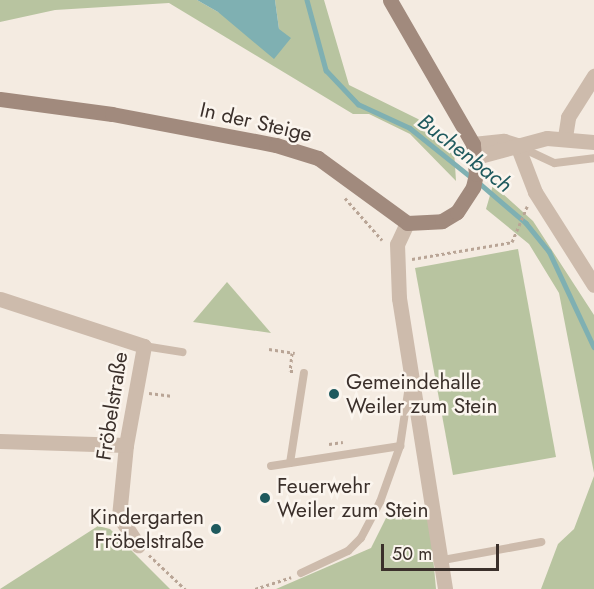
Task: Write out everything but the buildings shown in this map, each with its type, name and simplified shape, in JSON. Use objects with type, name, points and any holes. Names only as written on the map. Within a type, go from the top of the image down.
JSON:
[{"type":"main road","points":[[390,0],[475,153],[473,187],[462,206],[442,221],[407,223]]},
{"type":"main road","name":"In der Steige","points":[[0,99],[112,114],[276,145],[318,158],[407,223]]},
{"type":"street","points":[[565,137],[568,117],[594,76]]},
{"type":"street","points":[[475,153],[505,151],[517,145],[565,137],[594,142]]},
{"type":"street","points":[[517,145],[535,192],[594,285]]},
{"type":"street","points":[[407,223],[398,244],[398,287],[445,589]]},
{"type":"street","name":"Fröbelstraße","points":[[0,299],[144,346],[126,445],[119,516],[138,545]]},
{"type":"street","points":[[0,441],[126,445]]},
{"type":"lane","points":[[517,145],[555,163],[594,158]]},
{"type":"lane","points":[[144,346],[183,352]]},
{"type":"lane","points":[[290,463],[304,373]]},
{"type":"lane","points":[[301,573],[348,550],[361,538],[380,502],[400,446],[411,381]]},
{"type":"lane","points":[[271,466],[400,446]]},
{"type":"lane","points":[[442,560],[541,542]]},
{"type":"path","points":[[342,196],[367,219],[384,245]]},
{"type":"path","points":[[407,264],[411,260],[512,242],[529,202]]},
{"type":"path","points":[[269,349],[295,353]]},
{"type":"path","points":[[136,390],[173,396]]},
{"type":"path","points":[[138,545],[185,589]]},
{"type":"path","points":[[255,589],[301,573]]},
{"type":"green space","points":[[0,0],[197,0],[218,12],[279,29],[275,0],[324,0],[349,85],[418,119],[454,150],[456,181],[410,134],[369,114],[353,114],[169,3],[55,10],[0,22]]},
{"type":"green space","points":[[493,185],[533,221],[594,315],[594,473],[559,293],[529,244],[486,209]]},
{"type":"green space","points":[[518,249],[556,457],[453,475],[415,268]]},
{"type":"green space","points":[[227,282],[271,333],[193,322]]},
{"type":"green space","points":[[594,476],[594,589],[541,589],[558,544],[574,529]]},
{"type":"green space","points":[[388,514],[429,514],[436,589],[276,589],[371,548]]},
{"type":"green space","points":[[98,526],[110,529],[170,589],[0,589]]},
{"type":"water","points":[[197,0],[275,0],[279,29],[291,38],[274,59],[218,12]]},
{"type":"waterway","name":"Buchenbach","points":[[307,0],[326,70],[358,104],[410,128],[471,177]]},
{"type":"waterway","name":"Buchenbach","points":[[478,182],[526,223],[549,251],[594,347]]},
{"type":"place","name":"Gemeindehalle Weiler zum Stein","points":[[334,394]]},
{"type":"place","name":"Feuerwehr Weiler zum Stein","points":[[265,498]]},
{"type":"place","name":"Kindergarten Fröbelstraße","points":[[216,529]]}]
